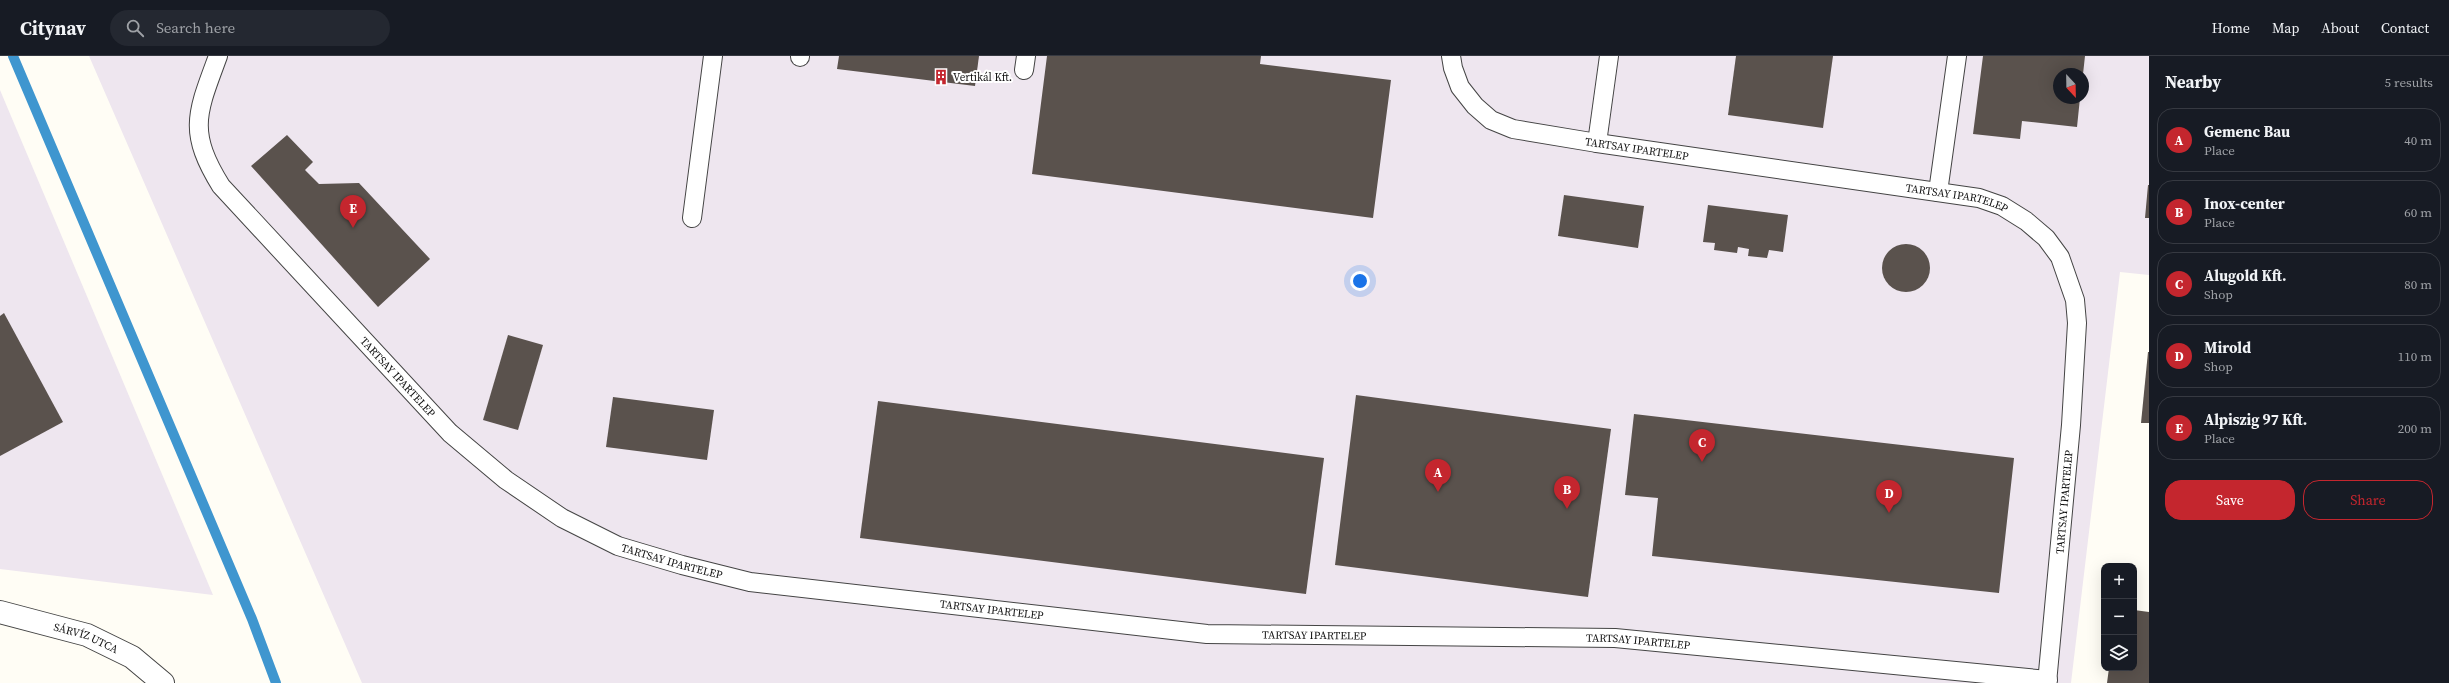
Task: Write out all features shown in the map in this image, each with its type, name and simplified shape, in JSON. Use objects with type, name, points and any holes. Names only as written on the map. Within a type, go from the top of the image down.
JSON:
[{"type":"street","name":"SÁRVÍZ UTCA","points":[[0,612],[87,635],[132,657],[163,683]]},
{"type":"lane","name":"TARTSAY IPARTELEP","points":[[218,56],[203,96],[198,136],[202,151],[221,186],[450,433],[506,480],[562,518],[618,546],[682,565],[750,582],[1206,634],[1615,638],[2048,681],[2071,425],[2077,323],[2075,300],[2060,257],[2046,238],[2026,221],[2002,206],[1979,198],[1597,143],[1513,129],[1491,120],[1475,106],[1460,87],[1453,68],[1451,56]]},
{"type":"lane","points":[[692,218],[713,56]]},
{"type":"lane","points":[[1597,143],[1609,56]]},
{"type":"lane","points":[[1938,192],[1957,56]]},
{"type":"shaded area","points":[[89,56],[2149,56],[2149,275],[2120,272],[2071,683],[362,683]]},
{"type":"shaded area","points":[[0,90],[213,595],[0,569]]},
{"type":"building","name":"Vertikál Kft.","points":[[839,56],[979,56],[975,86],[837,69]]},
{"type":"building","points":[[1047,56],[1261,56],[1260,64],[1391,80],[1373,218],[1032,174]]},
{"type":"building","points":[[1736,56],[1833,56],[1823,128],[1728,115]]},
{"type":"building","points":[[1983,56],[2085,56],[2084,68],[2053,68],[2053,104],[2079,104],[2077,127],[2022,121],[2020,139],[1973,134]]},
{"type":"building","points":[[287,135],[313,162],[305,170],[319,184],[359,183],[430,259],[378,307],[251,166]]},
{"type":"building","points":[[2148,185],[2149,218],[2145,218]]},
{"type":"building","points":[[1564,195],[1644,206],[1638,248],[1558,236]]},
{"type":"building","points":[[1708,205],[1788,215],[1783,252],[1769,250],[1767,258],[1748,256],[1749,249],[1738,247],[1737,253],[1714,250],[1715,243],[1703,242]]},
{"type":"building","points":[[1906,244],[1915,246],[1923,251],[1928,259],[1930,268],[1928,277],[1923,285],[1915,290],[1906,292],[1897,290],[1889,285],[1884,277],[1882,268],[1884,259],[1889,251],[1897,246]]},
{"type":"building","points":[[4,313],[63,422],[0,456],[0,316]]},
{"type":"building","points":[[508,335],[543,345],[518,430],[483,420]]},
{"type":"building","points":[[2148,352],[2149,423],[2141,423]]},
{"type":"building","points":[[1356,395],[1611,429],[1588,597],[1335,565]]},
{"type":"building","points":[[613,397],[714,410],[707,460],[606,447]]},
{"type":"building","points":[[878,401],[1324,458],[1306,594],[860,538]]},
{"type":"building","points":[[1634,414],[2014,458],[1999,593],[1652,556],[1658,498],[1625,495]]},
{"type":"building","points":[[2137,610],[2149,612],[2149,683],[2107,683],[2109,671],[2137,671]]},
{"type":"waterway","points":[[13,56],[252,619],[276,683]]},
{"type":"place","name":"Vertikál Kft.","points":[[941,77]]},
{"type":"place","name":"Alpiszig 97 Kft.","points":[[353,228]]},
{"type":"place","name":"Alugold Kft.","points":[[1702,462]]},
{"type":"place","name":"Gemenc Bau","points":[[1438,492]]},
{"type":"place","name":"Inox-center","points":[[1567,509]]},
{"type":"place","name":"Mirold","points":[[1889,513]]}]
